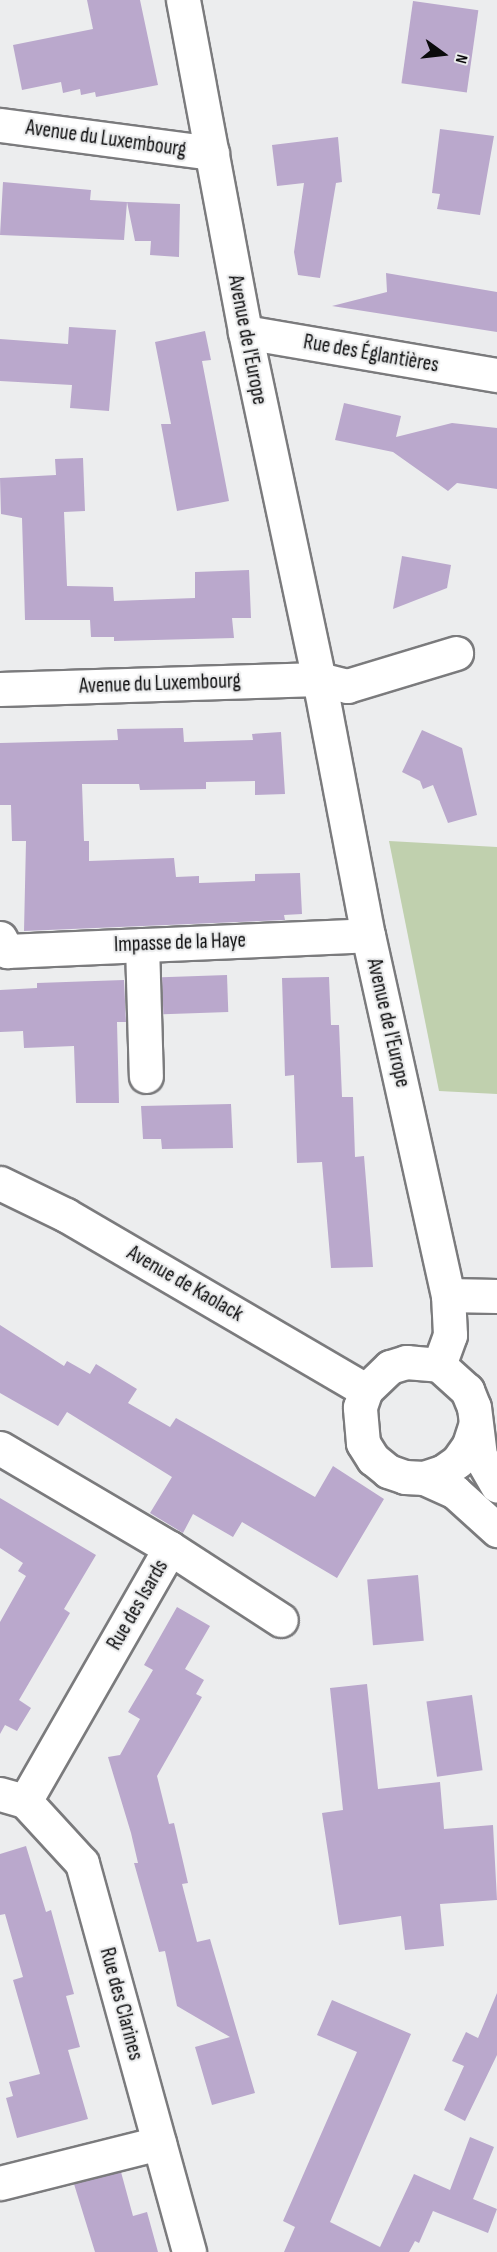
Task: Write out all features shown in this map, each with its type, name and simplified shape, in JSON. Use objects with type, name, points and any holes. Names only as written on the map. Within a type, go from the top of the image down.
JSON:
[{"type":"street","name":"Avenue de l'Europe","points":[[183,0],[245,332],[319,680],[368,935],[448,1295],[450,1335],[439,1365]]},
{"type":"street","name":"Avenue du Luxembourg","points":[[0,125],[212,153]]},
{"type":"street","name":"Rue des Églantières","points":[[245,332],[497,375]]},
{"type":"street","points":[[319,680],[346,686],[456,653]]},
{"type":"street","name":"Avenue du Luxembourg","points":[[0,689],[319,680]]},
{"type":"street","name":"Impasse de la Haye","points":[[0,938],[7,951],[368,935]]},
{"type":"street","points":[[142,945],[146,1076]]},
{"type":"street","name":"Avenue de Kaolack","points":[[0,1183],[66,1215],[366,1390]]},
{"type":"street","points":[[448,1295],[497,1296]]},
{"type":"street","points":[[497,1485],[480,1456],[474,1407],[467,1390],[455,1375],[439,1365],[406,1362],[390,1367],[366,1390],[359,1426],[373,1459],[388,1471],[424,1478],[455,1492],[497,1530]]},
{"type":"street","points":[[424,1478],[442,1472],[458,1461],[469,1445],[475,1426]]},
{"type":"street","name":"Rue des Isards","points":[[0,1448],[170,1548],[13,1798]]},
{"type":"street","points":[[170,1548],[281,1620]]},
{"type":"street","name":"Rue des Clarines","points":[[13,1798],[82,1863],[189,2252]]},
{"type":"street","points":[[0,2183],[159,2143]]},
{"type":"green space","points":[[389,841],[497,847],[497,1094],[439,1091]]},
{"type":"building","points":[[87,0],[140,0],[158,85],[96,97],[95,92],[81,95],[80,89],[63,93],[61,82],[22,90],[13,45],[93,29]]},
{"type":"building","points":[[413,1],[478,10],[467,92],[401,83]]},
{"type":"building","points":[[440,129],[494,136],[480,215],[437,209],[440,194],[432,193]]},
{"type":"building","points":[[338,137],[342,182],[336,183],[320,278],[298,275],[294,252],[304,183],[277,186],[272,145]]},
{"type":"building","points":[[3,182],[91,190],[90,200],[127,202],[124,240],[0,235]]},
{"type":"building","points":[[127,202],[180,204],[179,257],[150,255],[151,241],[135,241]]},
{"type":"building","points":[[386,273],[497,292],[497,332],[332,306],[387,292]]},
{"type":"building","points":[[69,327],[116,330],[109,411],[70,408],[72,385],[0,381],[0,339],[68,344]]},
{"type":"building","points":[[205,331],[211,360],[202,361],[229,501],[177,511],[161,424],[171,424],[155,342]]},
{"type":"building","points":[[344,403],[401,416],[396,437],[452,423],[497,428],[497,489],[457,483],[448,491],[393,452],[335,440]]},
{"type":"building","points":[[83,458],[85,511],[64,512],[67,586],[113,587],[114,601],[195,598],[195,572],[249,570],[251,618],[232,618],[234,638],[114,641],[114,637],[91,637],[90,620],[25,620],[22,518],[1,514],[0,478],[56,475],[55,459]]},
{"type":"building","points":[[402,556],[451,565],[447,588],[393,609]]},
{"type":"building","points":[[183,728],[184,742],[253,740],[252,734],[281,732],[285,794],[255,795],[255,781],[206,782],[206,789],[140,790],[139,784],[82,784],[84,841],[89,841],[89,861],[174,858],[176,877],[199,876],[199,883],[255,881],[255,874],[300,873],[302,914],[284,915],[285,920],[24,931],[26,841],[12,841],[11,805],[0,805],[0,743],[118,740],[117,729]]},
{"type":"building","points":[[422,730],[462,748],[477,815],[448,823],[433,785],[423,789],[420,781],[402,772]]},
{"type":"building","points":[[227,975],[228,1012],[163,1014],[162,977]]},
{"type":"building","points":[[329,977],[331,1025],[339,1025],[342,1097],[353,1097],[355,1157],[364,1156],[373,1267],[331,1268],[322,1162],[297,1163],[294,1075],[285,1076],[282,978]]},
{"type":"building","points":[[124,980],[126,1022],[117,1022],[119,1103],[76,1103],[74,1046],[24,1048],[23,1031],[0,1032],[0,990],[37,988],[37,983]]},
{"type":"building","points":[[231,1104],[233,1148],[162,1149],[161,1139],[143,1139],[141,1106]]},
{"type":"building","points":[[0,1325],[64,1366],[67,1361],[90,1374],[96,1364],[137,1389],[128,1403],[170,1427],[176,1418],[315,1497],[333,1466],[384,1499],[337,1578],[242,1522],[233,1537],[193,1514],[183,1533],[150,1513],[172,1477],[67,1412],[58,1426],[0,1393]]},
{"type":"building","points":[[0,1498],[96,1555],[64,1609],[70,1613],[19,1700],[31,1708],[17,1731],[5,1725],[0,1734],[0,1622],[26,1576],[18,1571],[23,1563],[0,1548]]},
{"type":"building","points":[[418,1575],[424,1641],[373,1645],[367,1579]]},
{"type":"building","points":[[177,1607],[210,1626],[185,1669],[204,1680],[196,1694],[202,1697],[157,1776],[169,1824],[174,1823],[188,1883],[182,1884],[197,1942],[210,1939],[255,2093],[212,2105],[195,2047],[230,2037],[177,2006],[165,1951],[159,1952],[134,1863],[138,1863],[131,1833],[108,1757],[120,1755],[140,1719],[128,1712],[153,1670],[144,1665]]},
{"type":"building","points":[[367,1684],[378,1789],[440,1782],[444,1829],[493,1825],[497,1900],[440,1904],[444,1946],[405,1950],[401,1916],[339,1925],[322,1813],[343,1810],[330,1688]]},
{"type":"building","points":[[472,1695],[483,1770],[437,1777],[426,1701]]},
{"type":"building","points":[[26,1846],[46,1912],[51,1910],[74,1994],[66,1996],[80,2047],[68,2050],[88,2119],[17,2138],[6,2098],[13,2096],[9,2082],[40,2074],[13,1980],[23,1977],[5,1914],[0,1915],[0,1854]]},
{"type":"building","points":[[497,1993],[497,2055],[465,2121],[444,2110],[464,2066],[452,2061],[466,2032],[478,2038]]},
{"type":"building","points":[[332,2000],[411,2034],[330,2222],[380,2247],[414,2174],[450,2190],[470,2137],[494,2147],[473,2199],[497,2209],[488,2233],[433,2211],[419,2243],[415,2241],[409,2252],[284,2252],[295,2227],[283,2221],[357,2052],[317,2035]]},
{"type":"building","points":[[121,2172],[133,2216],[147,2212],[158,2252],[95,2252],[74,2184]]}]
